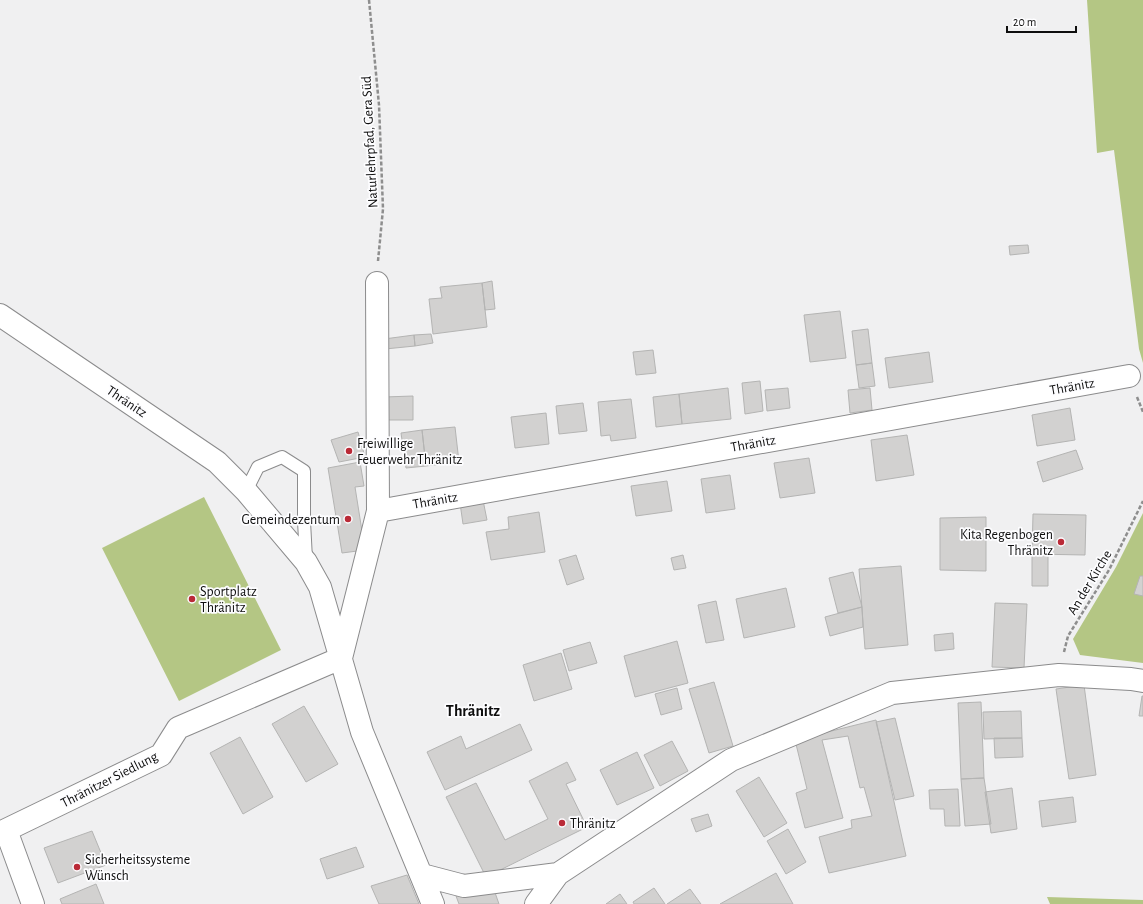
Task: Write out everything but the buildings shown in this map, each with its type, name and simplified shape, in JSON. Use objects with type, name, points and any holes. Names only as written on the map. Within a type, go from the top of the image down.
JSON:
[{"type":"street","name":"Thränitz","points":[[341,658],[378,510],[376,283]]},
{"type":"street","name":"Thränitz","points":[[0,315],[217,462],[246,491],[306,562],[320,587],[362,732],[433,904]]},
{"type":"street","name":"Thränitz","points":[[378,510],[1129,376]]},
{"type":"street","name":"Thränitzer Siedlung","points":[[33,904],[6,830],[161,755],[178,728],[341,658]]},
{"type":"street","points":[[536,904],[558,874],[731,760],[892,693],[1059,675],[1143,681]]},
{"type":"street","points":[[422,875],[464,886],[558,874]]},
{"type":"lane","points":[[246,491],[258,467],[282,457],[304,472],[306,562]]},
{"type":"path","name":"Naturlehrpfad, Gera Süd","points":[[369,0],[379,105],[382,202],[376,283]]},
{"type":"path","name":"An der Kirche","points":[[1059,675],[1068,636],[1109,570],[1143,501]]},
{"type":"green space","points":[[1087,0],[1143,0],[1143,363],[1139,349],[1114,150],[1097,153]]},
{"type":"green space","name":"Sportplatz Thränitz","points":[[204,497],[281,650],[179,701],[102,548]]},
{"type":"green space","points":[[1143,513],[1143,663],[1080,655],[1073,639],[1116,567]]},
{"type":"green space","points":[[1047,897],[1143,900],[1143,904],[1050,904]]},
{"type":"place","name":"Freiwillige Feuerwehr Thränitz","points":[[349,451]]},
{"type":"place","name":"Gemeindezentum","points":[[348,519]]},
{"type":"place","name":"Kita Regenbogen Thränitz","points":[[1061,542]]},
{"type":"place","name":"Sportplatz Thränitz","points":[[192,599]]},
{"type":"place","name":"Thränitz","points":[[562,823]]},
{"type":"place","name":"Sicherheitssysteme Wünsch","points":[[77,867]]},
{"type":"district","name":"Thränitz","points":[[473,710]]}]
